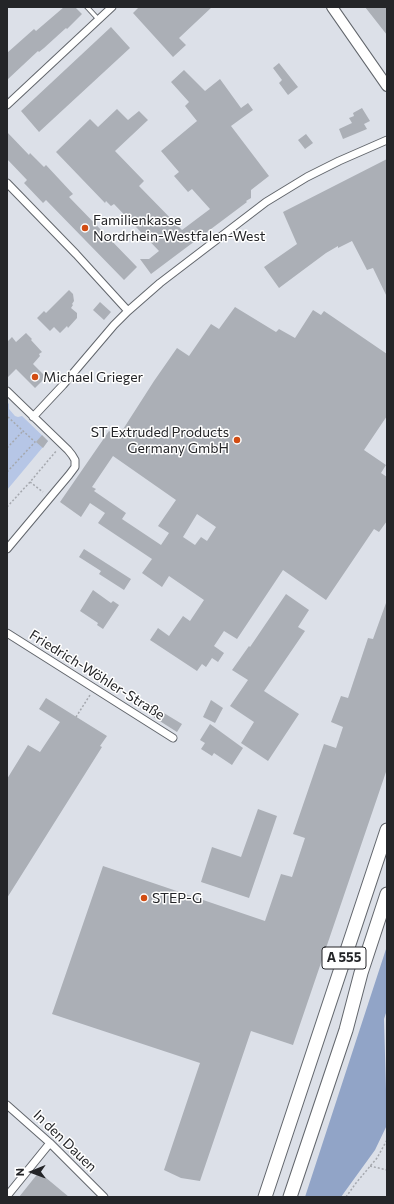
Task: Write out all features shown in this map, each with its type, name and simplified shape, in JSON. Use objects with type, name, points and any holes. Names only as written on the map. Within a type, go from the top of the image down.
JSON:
[{"type":"highway","name":"A 555","points":[[264,1197],[387,830]]},
{"type":"highway","name":"A 555","points":[[290,1197],[346,1030],[361,973],[387,894]]},
{"type":"highway","points":[[346,1030],[358,1011],[387,922]]},
{"type":"street","points":[[7,105],[112,7]]},
{"type":"street","points":[[332,7],[387,86]]},
{"type":"street","points":[[33,417],[62,386],[114,325],[160,283],[266,202],[313,174],[387,140]]},
{"type":"street","points":[[7,183],[76,254],[128,311]]},
{"type":"street","points":[[7,391],[72,455],[75,460],[75,467],[7,549]]},
{"type":"street","name":"Friedrich-Wöhler-Straße","points":[[7,633],[173,738]]},
{"type":"street","name":"In den Dauen","points":[[7,1105],[50,1143],[104,1197]]},
{"type":"street","points":[[7,1196],[50,1143]]},
{"type":"lane","points":[[87,7],[99,20]]},
{"type":"path","points":[[7,472],[35,442],[8,417]]},
{"type":"path","points":[[7,448],[23,431]]},
{"type":"path","points":[[7,507],[61,444]]},
{"type":"path","points":[[30,482],[41,492],[51,496]]},
{"type":"path","points":[[76,717],[94,688]]},
{"type":"path","points":[[346,1197],[386,1146],[387,1140]]},
{"type":"path","points":[[370,1166],[387,1170]]},
{"type":"shaded area","points":[[7,402],[9,404],[9,409],[15,416],[22,416],[48,441],[7,490]]},
{"type":"shaded area","points":[[387,946],[387,1010],[384,1019],[387,1125],[375,1150],[341,1197],[305,1197]]},
{"type":"building","points":[[64,7],[75,7],[82,14],[67,29],[66,28],[39,52],[38,51],[7,80],[7,53],[34,29],[36,31]]},
{"type":"building","points":[[139,7],[212,7],[179,38],[186,45],[173,57],[133,13]]},
{"type":"building","points":[[365,7],[387,7],[387,35]]},
{"type":"building","points":[[111,27],[130,48],[39,132],[21,111]]},
{"type":"building","points":[[279,63],[298,87],[288,95],[279,83],[282,80],[273,68]]},
{"type":"building","points":[[184,70],[205,91],[220,79],[241,108],[248,103],[253,110],[231,126],[269,176],[251,190],[251,198],[246,201],[247,202],[151,274],[140,259],[149,259],[159,251],[114,204],[111,206],[106,201],[105,203],[56,152],[90,119],[98,127],[117,109],[128,120],[139,111],[148,120],[115,151],[144,181],[139,186],[182,230],[210,209],[192,189],[188,192],[174,176],[179,172],[161,151],[197,121],[185,106],[189,102],[171,82]]},
{"type":"building","points":[[362,108],[370,121],[364,124],[367,129],[343,139],[339,129],[352,123],[349,118],[354,116],[353,113]]},
{"type":"building","points":[[7,132],[29,155],[30,153],[44,167],[46,165],[73,194],[69,197],[137,267],[124,280],[46,200],[43,203],[24,183],[27,180],[7,159]]},
{"type":"building","points":[[306,134],[313,143],[305,149],[298,140]]},
{"type":"building","points":[[387,159],[387,297],[373,268],[367,270],[352,241],[338,248],[338,246],[326,253],[279,288],[264,267],[297,244],[283,212]]},
{"type":"building","points":[[69,290],[73,294],[74,301],[71,308],[77,313],[77,318],[68,328],[67,326],[60,333],[54,327],[50,331],[37,318],[44,311],[46,313]]},
{"type":"building","points":[[100,302],[111,312],[104,320],[93,310]]},
{"type":"building","name":"ST Extruded Products Germany GmbH","points":[[235,307],[276,332],[279,329],[295,338],[313,310],[321,315],[324,311],[387,354],[387,416],[364,450],[386,465],[381,473],[387,477],[387,521],[379,532],[374,529],[326,600],[283,570],[237,639],[224,631],[214,646],[224,653],[218,662],[212,658],[206,667],[202,664],[197,671],[150,640],[158,628],[169,636],[183,616],[190,621],[204,600],[169,576],[162,587],[142,573],[152,559],[98,523],[105,513],[90,503],[81,517],[60,502],[109,431],[112,433],[114,430],[120,434],[177,348],[189,356],[211,324],[219,329]],"holes":[[[113,456],[176,500],[158,526],[169,533],[161,545],[122,519],[126,513],[94,491],[96,489],[92,487]],[[197,514],[216,527],[207,541],[201,537],[195,545],[183,537]]]},
{"type":"building","points":[[26,333],[42,352],[33,364],[46,377],[35,388],[16,369],[7,378],[7,342],[12,337],[16,342]]},
{"type":"building","points":[[42,435],[48,441],[43,448],[36,442]]},
{"type":"building","points":[[84,549],[131,579],[124,590],[99,574],[101,571],[79,557]]},
{"type":"building","points":[[93,590],[111,603],[113,601],[119,605],[103,629],[97,625],[98,623],[80,611]]},
{"type":"building","points":[[286,594],[309,610],[298,627],[305,631],[264,691],[299,714],[268,761],[241,743],[254,722],[230,706],[248,680],[232,670],[249,646],[250,647]]},
{"type":"building","name":"STEP-G","points":[[386,603],[387,769],[293,1045],[251,1031],[200,1181],[181,1178],[164,1170],[200,1063],[52,1014],[103,866],[265,921],[281,874],[292,877],[305,838],[293,834],[324,744],[336,748],[343,727],[331,722],[341,696],[348,698],[368,638],[373,639]]},
{"type":"building","points":[[46,698],[107,736],[100,746],[102,747],[7,898],[7,779],[28,745],[40,752],[60,722],[39,709]]},
{"type":"building","points":[[211,700],[223,708],[215,723],[203,717]]},
{"type":"building","points":[[149,704],[182,724],[177,732],[144,711]]},
{"type":"building","points":[[210,724],[243,748],[232,765],[214,753],[212,756],[201,749],[205,743],[200,740]]},
{"type":"building","points":[[258,809],[277,816],[249,898],[201,882],[212,847],[241,857]]},
{"type":"building","points":[[39,1172],[69,1197],[19,1197]]},
{"type":"place","name":"Familienkasse Nordrhein-Westfalen-West","points":[[85,228]]},
{"type":"place","name":"Michael Grieger","points":[[35,377]]},
{"type":"place","name":"ST Extruded Products Germany GmbH","points":[[237,440]]},
{"type":"place","name":"STEP-G","points":[[144,898]]}]
